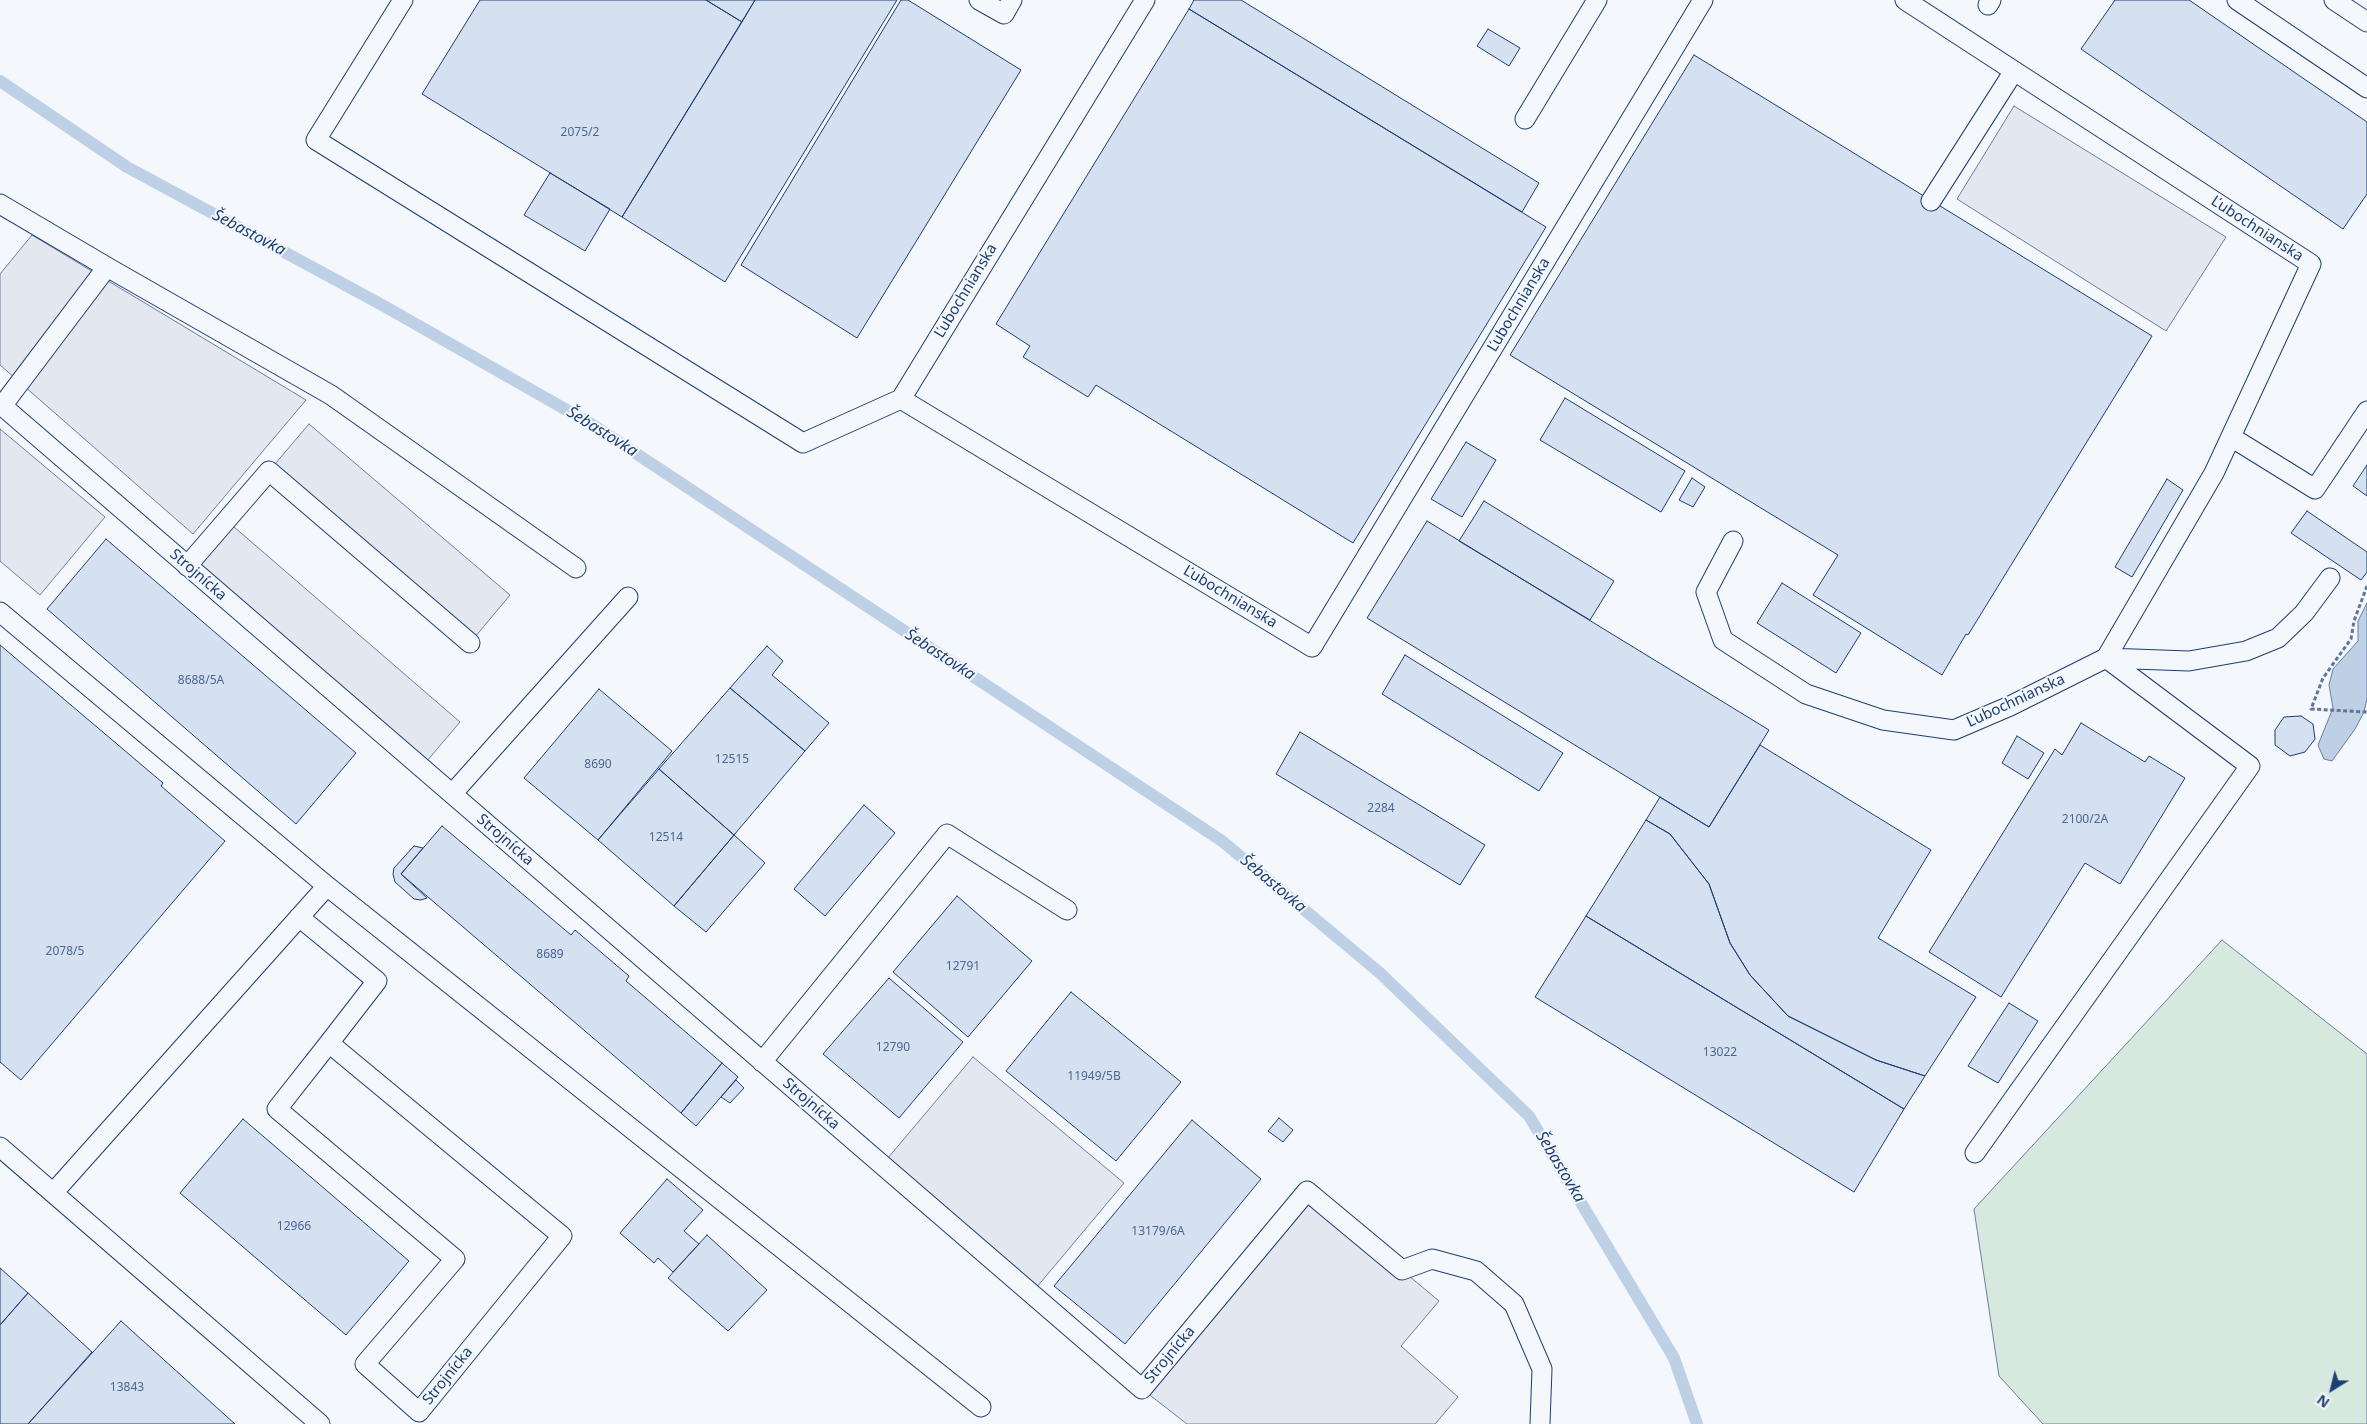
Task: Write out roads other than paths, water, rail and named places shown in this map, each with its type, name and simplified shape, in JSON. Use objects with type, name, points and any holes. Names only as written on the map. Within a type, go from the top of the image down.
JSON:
[{"type":"lane","points":[[403,0],[316,140],[803,444],[901,399]]},
{"type":"lane","points":[[980,0],[1004,14],[1012,0]]},
{"type":"lane","name":"Ľubochnianska","points":[[1144,0],[901,399],[1312,647],[1703,0]]},
{"type":"lane","points":[[1525,120],[1597,0]]},
{"type":"lane","name":"Ľubochnianska","points":[[1733,541],[1706,592],[1723,640],[1806,694],[1883,720],[1954,730],[2010,706],[2106,658],[2214,473],[2311,264],[1905,0]]},
{"type":"lane","points":[[2237,0],[2367,88]]},
{"type":"lane","points":[[2334,0],[2367,22]]},
{"type":"lane","points":[[1931,201],[2014,71]]},
{"type":"lane","points":[[0,204],[331,395],[576,568]]},
{"type":"lane","points":[[1,405],[107,267]]},
{"type":"lane","name":"Strojnícka","points":[[1,405],[1142,1389],[1307,1190],[1402,1270],[1432,1258],[1476,1271],[1514,1304],[1542,1370],[1540,1424]]},
{"type":"lane","points":[[2231,437],[2315,489],[2367,411]]},
{"type":"lane","points":[[187,566],[269,471],[470,643]]},
{"type":"lane","points":[[2106,658],[2189,661],[2246,651],[2278,638],[2304,613],[2330,578]]},
{"type":"lane","points":[[452,794],[628,596]]},
{"type":"lane","points":[[0,612],[326,886],[981,1407]]},
{"type":"lane","points":[[1975,1153],[2250,766],[2106,658]]},
{"type":"lane","points":[[762,1062],[947,834],[1067,910]]},
{"type":"lane","points":[[53,1193],[326,886]]},
{"type":"lane","name":"Strojnícka","points":[[305,910],[377,982],[277,1109],[455,1259],[365,1364],[419,1412],[562,1236],[329,1043]]},
{"type":"lane","points":[[0,1147],[320,1424]]},
{"type":"water","points":[[2367,603],[2367,699],[2364,712],[2355,729],[2332,761],[2324,759],[2318,745],[2333,708],[2329,685],[2333,669],[2358,641],[2358,621]]},
{"type":"waterway","name":"Šebastovka","points":[[0,81],[127,167],[384,306],[593,425],[1222,841],[1380,973],[1529,1116],[1674,1358],[1697,1424]]}]
